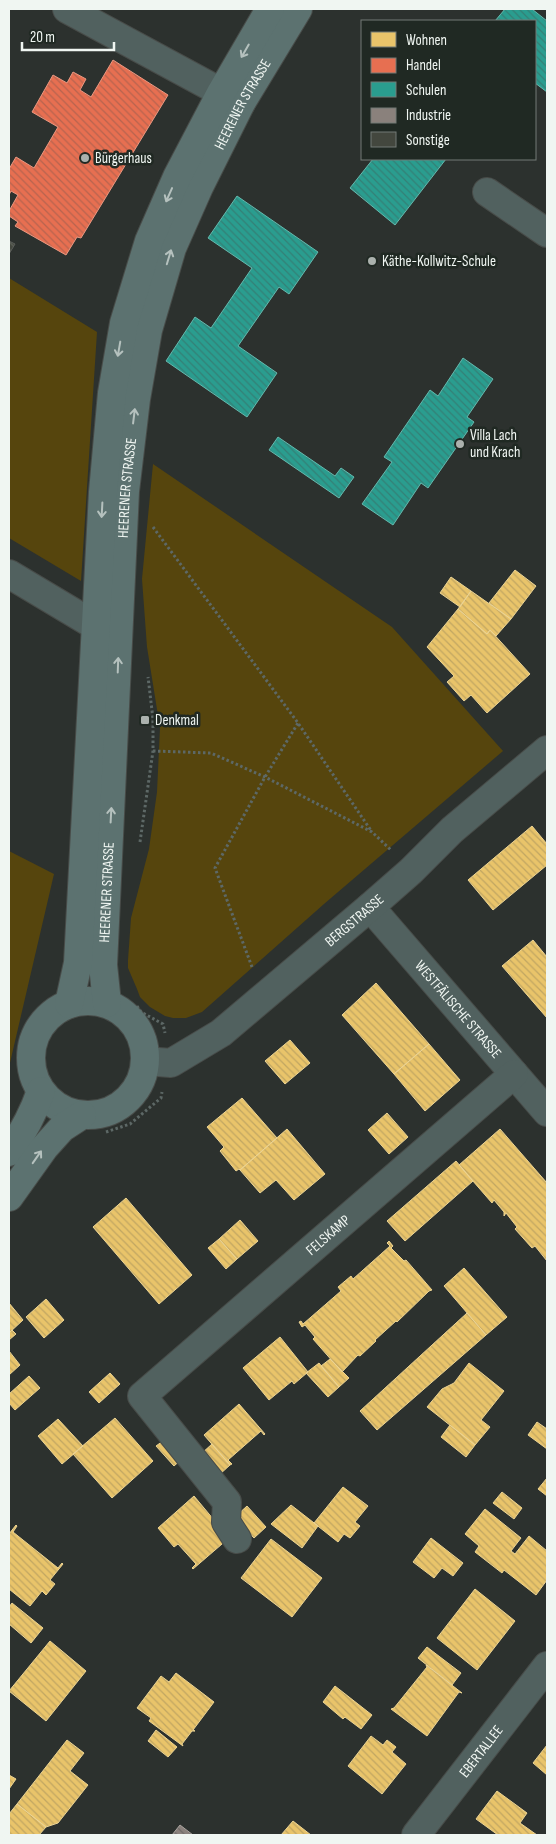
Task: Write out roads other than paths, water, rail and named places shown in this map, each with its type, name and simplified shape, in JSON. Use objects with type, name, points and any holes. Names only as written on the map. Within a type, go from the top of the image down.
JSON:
[{"type":"main road","name":"HEERENER STRASSE","points":[[120,1002],[103,965],[125,492],[136,399],[148,330],[172,248],[200,187],[231,98],[270,9]]},
{"type":"main road","name":"HEERENER STRASSE","points":[[69,1004],[78,963],[103,492],[112,393],[124,323],[149,241],[177,177],[231,98],[298,9]]},
{"type":"main road","points":[[88,1000],[120,1002],[120,1010],[140,1032],[144,1046],[158,1062],[141,1079],[132,1095],[118,1107],[100,1114],[82,1115],[66,1111],[52,1103],[41,1091],[33,1075],[30,1058],[33,1040],[41,1025],[53,1012],[69,1004],[88,1000]]},
{"type":"main road","points":[[9,1152],[23,1132],[41,1091]]},
{"type":"main road","points":[[9,1197],[44,1148],[62,1128],[82,1115]]},
{"type":"street","points":[[67,9],[231,98]]},
{"type":"street","points":[[488,192],[547,233]]},
{"type":"street","points":[[9,574],[96,626]]},
{"type":"street","name":"BERGSTRASSE","points":[[158,1062],[221,1033],[370,907],[411,871],[452,830],[547,750]]},
{"type":"street","name":"WESTFÄLISCHE STRASSE","points":[[370,907],[547,1112]]},
{"type":"street","name":"FELSKAMP","points":[[237,1539],[226,1522],[227,1502],[142,1396],[514,1074]]},
{"type":"street","name":"EBERTALLEE","points":[[416,1835],[547,1666]]},
{"type":"place","name":"Bürgerhaus","points":[[85,158]]},
{"type":"place","name":"Käthe-Kollwitz-Schule","points":[[372,261]]},
{"type":"place","name":"Villa Lach und Krach","points":[[460,444]]},
{"type":"place","name":"Denkmal","points":[[145,720]]}]
